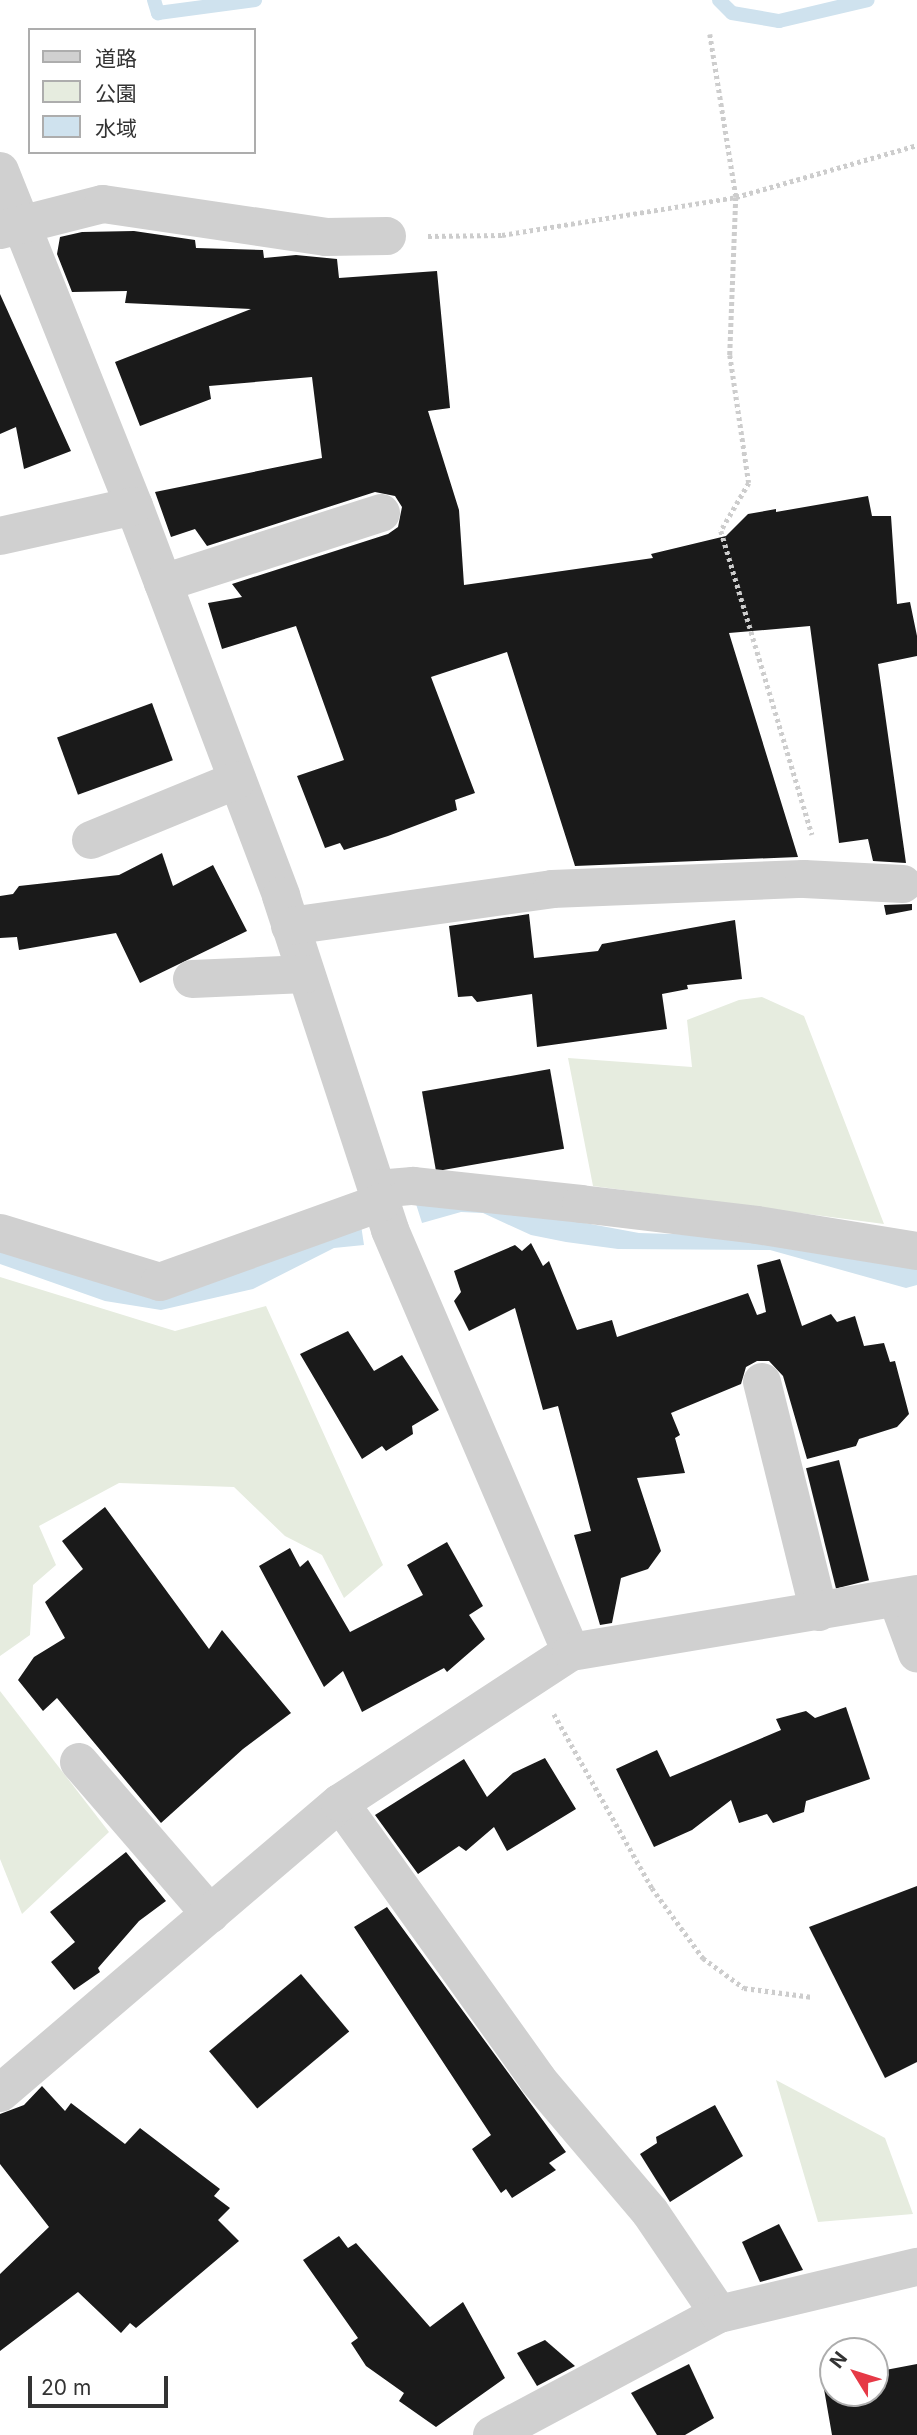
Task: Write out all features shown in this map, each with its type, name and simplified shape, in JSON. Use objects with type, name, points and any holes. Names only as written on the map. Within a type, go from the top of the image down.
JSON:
[{"type":"street","points":[[0,171],[10,226],[134,506],[237,780],[290,926],[379,1196],[571,1652]]},
{"type":"street","points":[[10,226],[103,204],[326,237],[387,236]]},
{"type":"street","points":[[0,536],[134,506]]},
{"type":"street","points":[[163,583],[381,513]]},
{"type":"street","points":[[91,840],[237,780]]},
{"type":"street","points":[[290,926],[552,889],[825,880],[904,884]]},
{"type":"street","points":[[192,979],[306,974]]},
{"type":"street","points":[[0,1233],[160,1282],[379,1196],[413,1186],[757,1225],[917,1251]]},
{"type":"street","points":[[762,1382],[819,1612]]},
{"type":"street","points":[[0,2093],[340,1803],[571,1652],[907,1597],[917,1653]]},
{"type":"street","points":[[79,1762],[210,1914]]},
{"type":"street","points":[[340,1803],[538,2080],[650,2212],[719,2314]]},
{"type":"street","points":[[492,2435],[719,2314],[917,2267]]},
{"type":"path","points":[[710,34],[736,197],[730,355],[749,483],[721,531],[825,880]]},
{"type":"path","points":[[387,236],[502,235],[736,197],[917,145]]},
{"type":"path","points":[[533,1677],[652,1888],[703,1958],[744,1988],[811,1997]]},
{"type":"green space","points":[[762,997],[804,1016],[884,1224],[593,1186],[568,1058],[692,1067],[687,1020],[739,1000]]},
{"type":"green space","points":[[0,1277],[175,1331],[266,1306],[383,1565],[344,1598],[322,1555],[285,1536],[234,1487],[119,1483],[39,1526],[56,1565],[33,1585],[30,1635],[0,1656]]},
{"type":"green space","points":[[0,1691],[109,1832],[22,1914],[0,1859]]},
{"type":"green space","points":[[776,2080],[885,2138],[913,2214],[818,2222]]},
{"type":"water","points":[[416,1204],[542,1215],[639,1233],[769,1237],[917,1266],[917,1285],[906,1288],[770,1250],[618,1249],[566,1242],[531,1235],[483,1213],[461,1212],[422,1223]]},
{"type":"water","points":[[361,1225],[364,1245],[334,1248],[253,1289],[161,1310],[105,1301],[0,1264],[0,1245],[139,1291]]},
{"type":"building","points":[[134,231],[195,240],[196,248],[263,250],[264,258],[296,255],[337,259],[339,278],[437,271],[450,408],[428,411],[459,510],[464,585],[653,558],[651,554],[726,536],[748,514],[776,509],[776,512],[868,496],[872,516],[891,516],[897,604],[910,602],[917,636],[917,656],[878,664],[906,863],[873,861],[868,839],[839,843],[810,626],[729,633],[798,857],[575,866],[507,652],[431,677],[475,793],[455,800],[457,810],[388,836],[344,850],[340,843],[325,848],[297,776],[344,760],[296,626],[222,649],[208,603],[242,597],[232,584],[388,534],[398,527],[402,507],[395,496],[375,492],[207,546],[195,529],[171,537],[155,492],[322,458],[312,377],[209,386],[211,399],[140,426],[115,362],[251,309],[125,303],[127,291],[72,292],[57,254],[60,237],[82,232]]},
{"type":"building","points":[[0,294],[71,451],[24,469],[16,427],[0,434]]},
{"type":"building","points":[[152,703],[173,760],[78,795],[57,738]]},
{"type":"building","points":[[162,853],[173,886],[213,865],[247,931],[140,983],[116,933],[19,950],[17,937],[0,938],[0,896],[13,894],[19,886],[119,875]]},
{"type":"building","points":[[912,904],[912,910],[886,915],[884,905]]},
{"type":"building","points":[[529,914],[534,958],[598,951],[602,944],[735,920],[742,979],[687,985],[688,989],[662,994],[667,1029],[537,1047],[532,994],[477,1002],[472,996],[458,997],[449,926]]},
{"type":"building","points":[[550,1069],[564,1149],[436,1171],[422,1092]]},
{"type":"building","points":[[531,1243],[543,1266],[549,1261],[577,1330],[612,1320],[617,1337],[748,1293],[757,1315],[766,1312],[757,1265],[780,1259],[802,1326],[831,1314],[837,1322],[855,1316],[864,1346],[884,1343],[890,1362],[895,1361],[909,1414],[897,1427],[859,1439],[856,1446],[807,1459],[783,1376],[769,1361],[757,1361],[746,1367],[741,1384],[671,1413],[680,1435],[675,1438],[685,1473],[637,1478],[661,1551],[648,1569],[621,1578],[612,1623],[600,1625],[574,1535],[591,1531],[558,1406],[543,1410],[515,1308],[469,1331],[454,1301],[461,1292],[454,1271],[515,1245],[522,1251]]},
{"type":"building","points":[[348,1331],[374,1371],[402,1355],[439,1410],[412,1426],[413,1434],[386,1451],[382,1446],[362,1459],[300,1354]]},
{"type":"building","points":[[839,1460],[869,1580],[836,1589],[806,1468]]},
{"type":"building","points":[[105,1507],[209,1649],[222,1630],[291,1713],[243,1749],[161,1823],[57,1698],[43,1711],[18,1680],[34,1657],[65,1638],[45,1602],[83,1569],[62,1541]]},
{"type":"building","points":[[447,1542],[483,1606],[469,1615],[485,1639],[447,1672],[444,1668],[362,1712],[343,1671],[324,1687],[259,1566],[290,1548],[300,1567],[308,1560],[350,1632],[423,1595],[407,1565]]},
{"type":"building","points":[[846,1707],[870,1779],[806,1801],[804,1812],[773,1823],[767,1814],[739,1823],[731,1800],[692,1830],[654,1847],[616,1769],[657,1750],[670,1777],[781,1730],[776,1719],[806,1711],[815,1718]]},
{"type":"building","points":[[545,1758],[576,1809],[507,1851],[494,1827],[466,1851],[459,1846],[418,1874],[375,1815],[464,1759],[487,1797],[513,1773]]},
{"type":"building","points":[[126,1852],[166,1901],[139,1921],[98,1968],[100,1972],[74,1990],[51,1962],[75,1942],[50,1912]]},
{"type":"building","points":[[917,1886],[917,2062],[885,2078],[809,1927]]},
{"type":"building","points":[[387,1907],[566,2152],[549,2163],[556,2170],[512,2198],[506,2189],[501,2193],[472,2149],[491,2135],[354,1927]]},
{"type":"building","points":[[301,1974],[349,2031],[257,2109],[209,2051]]},
{"type":"building","points":[[42,2086],[65,2111],[71,2103],[125,2144],[140,2128],[220,2189],[214,2196],[230,2208],[218,2220],[239,2241],[136,2328],[130,2323],[121,2333],[78,2292],[0,2351],[0,2274],[49,2227],[0,2164],[0,2114],[24,2105]]},
{"type":"building","points":[[715,2105],[743,2156],[670,2202],[640,2154],[657,2143],[656,2137]]},
{"type":"building","points":[[779,2224],[803,2270],[760,2282],[742,2242]]},
{"type":"building","points":[[339,2236],[348,2248],[356,2243],[430,2327],[463,2302],[505,2378],[436,2427],[399,2401],[404,2393],[366,2366],[351,2343],[358,2338],[303,2260]]},
{"type":"building","points":[[545,2340],[575,2366],[537,2386],[517,2353]]},
{"type":"building","points":[[689,2364],[714,2418],[685,2435],[657,2435],[631,2393]]},
{"type":"building","points":[[917,2364],[917,2435],[832,2435],[827,2407],[889,2407],[889,2369]]},
{"type":"waterway","points":[[154,0],[158,13],[255,0]]},
{"type":"waterway","points":[[719,0],[732,13],[779,21],[868,0]]}]
